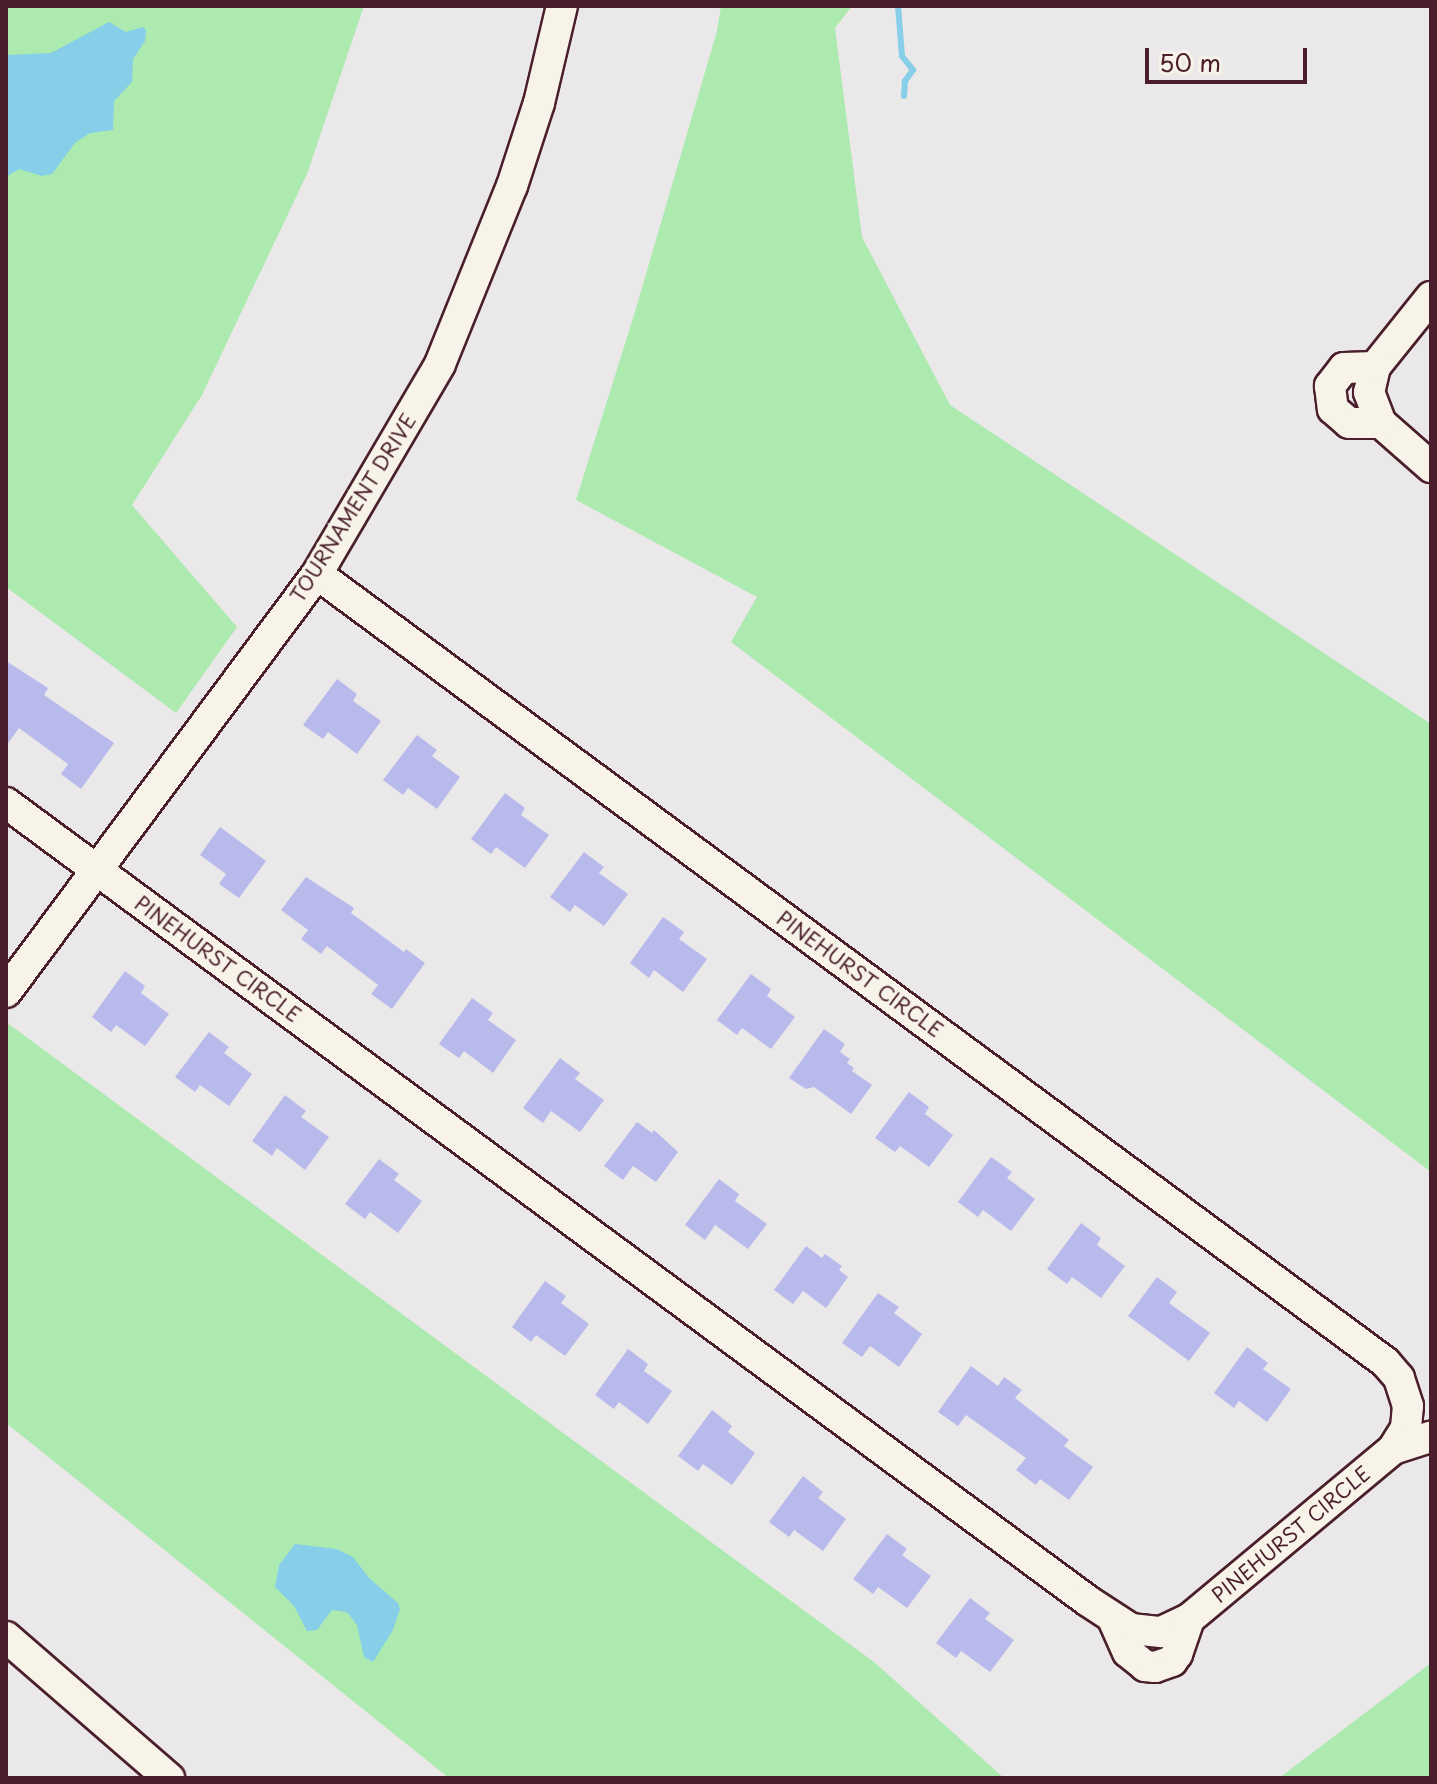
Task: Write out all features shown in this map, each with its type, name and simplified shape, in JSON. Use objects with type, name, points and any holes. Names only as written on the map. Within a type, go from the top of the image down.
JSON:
[{"type":"street","name":"TOURNAMENT DRIVE","points":[[6,992],[317,574],[440,364],[512,186],[539,103],[562,6]]},
{"type":"street","points":[[1431,297],[1375,367],[1369,392],[1381,423],[1431,467]]},
{"type":"street","name":"PINEHURST CIRCLE","points":[[317,574],[1372,1353],[1399,1378],[1431,1390]]},
{"type":"street","name":"PINEHURST CIRCLE","points":[[6,803],[1113,1619],[1131,1629],[1151,1633],[1171,1629],[1189,1619],[1393,1449],[1406,1428],[1407,1415],[1399,1378]]},
{"type":"street","name":"PINEHURST CIRCLE","points":[[1393,1449],[1431,1437]]},
{"type":"street","points":[[6,1637],[169,1778]]},
{"type":"green space","points":[[6,6],[364,6],[307,174],[202,395],[132,505],[237,627],[176,713],[6,587]]},
{"type":"green space","points":[[721,6],[852,6],[835,28],[862,237],[950,405],[1431,724],[1431,1172],[731,642],[757,597],[576,500],[634,315],[717,31]]},
{"type":"green space","points":[[6,1022],[874,1662],[1004,1778],[449,1778],[6,1423]]},
{"type":"green space","points":[[1431,1663],[1431,1778],[1279,1778]]},
{"type":"water","points":[[109,22],[126,32],[143,27],[146,30],[145,41],[133,59],[132,82],[114,101],[113,130],[90,133],[75,143],[52,174],[42,176],[19,169],[6,177],[6,55],[51,53]]},
{"type":"water","points":[[295,1544],[337,1549],[353,1557],[370,1579],[398,1603],[400,1609],[393,1630],[373,1662],[364,1657],[357,1625],[347,1612],[332,1610],[317,1630],[307,1631],[294,1606],[275,1587],[279,1565]]},
{"type":"building","points":[[6,661],[48,688],[44,695],[114,743],[81,789],[61,774],[68,764],[19,728],[6,746]]},
{"type":"building","points":[[337,679],[357,694],[353,701],[381,721],[357,754],[328,732],[323,739],[303,725]]},
{"type":"building","points":[[417,735],[437,750],[432,756],[460,777],[437,809],[408,788],[403,795],[383,780]]},
{"type":"building","points":[[505,793],[525,808],[521,815],[549,835],[525,868],[496,847],[491,854],[471,839]]},
{"type":"building","points":[[220,827],[266,861],[239,898],[219,884],[226,874],[200,855]]},
{"type":"building","points":[[584,852],[604,867],[599,873],[628,894],[604,926],[575,905],[570,912],[550,897]]},
{"type":"building","points":[[306,877],[354,908],[351,913],[404,952],[406,949],[425,963],[392,1009],[371,994],[378,985],[327,946],[321,954],[301,939],[308,930],[281,910]]},
{"type":"building","points":[[663,917],[684,932],[679,939],[707,959],[683,992],[654,970],[649,978],[630,963]]},
{"type":"building","points":[[125,971],[145,986],[141,993],[169,1014],[145,1046],[116,1025],[111,1032],[92,1017]]},
{"type":"building","points":[[751,974],[771,989],[767,996],[795,1017],[771,1049],[742,1028],[737,1035],[717,1020]]},
{"type":"building","points":[[472,998],[493,1013],[488,1020],[516,1040],[493,1073],[464,1051],[459,1058],[439,1044]]},
{"type":"building","points":[[824,1029],[845,1044],[840,1052],[850,1059],[847,1063],[854,1068],[852,1071],[872,1085],[851,1114],[814,1087],[806,1089],[789,1078]]},
{"type":"building","points":[[209,1032],[229,1047],[224,1053],[252,1074],[229,1106],[200,1085],[195,1092],[175,1077]]},
{"type":"building","points":[[560,1058],[580,1073],[575,1079],[604,1100],[580,1132],[551,1111],[543,1123],[523,1108]]},
{"type":"building","points":[[909,1092],[929,1107],[925,1114],[953,1135],[929,1167],[900,1146],[895,1152],[875,1138]]},
{"type":"building","points":[[285,1095],[306,1111],[301,1117],[329,1137],[305,1170],[277,1148],[272,1156],[252,1141]]},
{"type":"building","points":[[637,1122],[652,1133],[654,1130],[678,1152],[656,1182],[633,1166],[623,1180],[604,1166]]},
{"type":"building","points":[[991,1157],[1012,1172],[1007,1178],[1035,1199],[1011,1231],[983,1210],[978,1217],[958,1202]]},
{"type":"building","points":[[379,1159],[399,1174],[394,1180],[422,1201],[398,1233],[370,1212],[365,1219],[345,1204]]},
{"type":"building","points":[[719,1179],[739,1194],[735,1201],[767,1224],[748,1249],[715,1225],[705,1240],[685,1225]]},
{"type":"building","points":[[1081,1223],[1101,1238],[1097,1245],[1125,1266],[1101,1298],[1072,1277],[1067,1284],[1047,1269]]},
{"type":"building","points":[[806,1246],[822,1258],[825,1254],[842,1266],[839,1270],[848,1277],[826,1308],[803,1291],[793,1304],[774,1290]]},
{"type":"building","points":[[1157,1277],[1177,1292],[1169,1303],[1210,1333],[1189,1361],[1128,1316]]},
{"type":"building","points":[[545,1281],[566,1296],[561,1303],[589,1324],[565,1356],[536,1335],[531,1342],[512,1327]]},
{"type":"building","points":[[878,1293],[899,1307],[894,1313],[922,1334],[899,1367],[870,1346],[862,1357],[842,1343]]},
{"type":"building","points":[[1247,1347],[1268,1363],[1263,1369],[1291,1389],[1267,1422],[1239,1401],[1234,1408],[1214,1393]]},
{"type":"building","points":[[628,1349],[648,1364],[644,1371],[672,1391],[648,1424],[619,1402],[614,1409],[595,1395]]},
{"type":"building","points":[[971,1366],[998,1386],[1004,1377],[1022,1390],[1015,1398],[1069,1440],[1064,1446],[1093,1467],[1069,1500],[1040,1479],[1036,1485],[1016,1470],[1026,1458],[966,1415],[958,1426],[938,1412]]},
{"type":"building","points":[[712,1410],[732,1426],[728,1432],[755,1453],[732,1485],[703,1464],[698,1471],[678,1456]]},
{"type":"building","points":[[803,1476],[823,1492],[818,1498],[846,1519],[823,1551],[794,1530],[789,1537],[769,1522]]},
{"type":"building","points":[[887,1534],[907,1549],[902,1555],[931,1576],[907,1608],[878,1587],[873,1594],[853,1579]]},
{"type":"building","points":[[970,1598],[990,1613],[985,1619],[1014,1640],[990,1672],[961,1651],[956,1658],[936,1643]]},
{"type":"waterway","points":[[898,6],[902,56],[913,70],[905,81],[904,96]]}]
